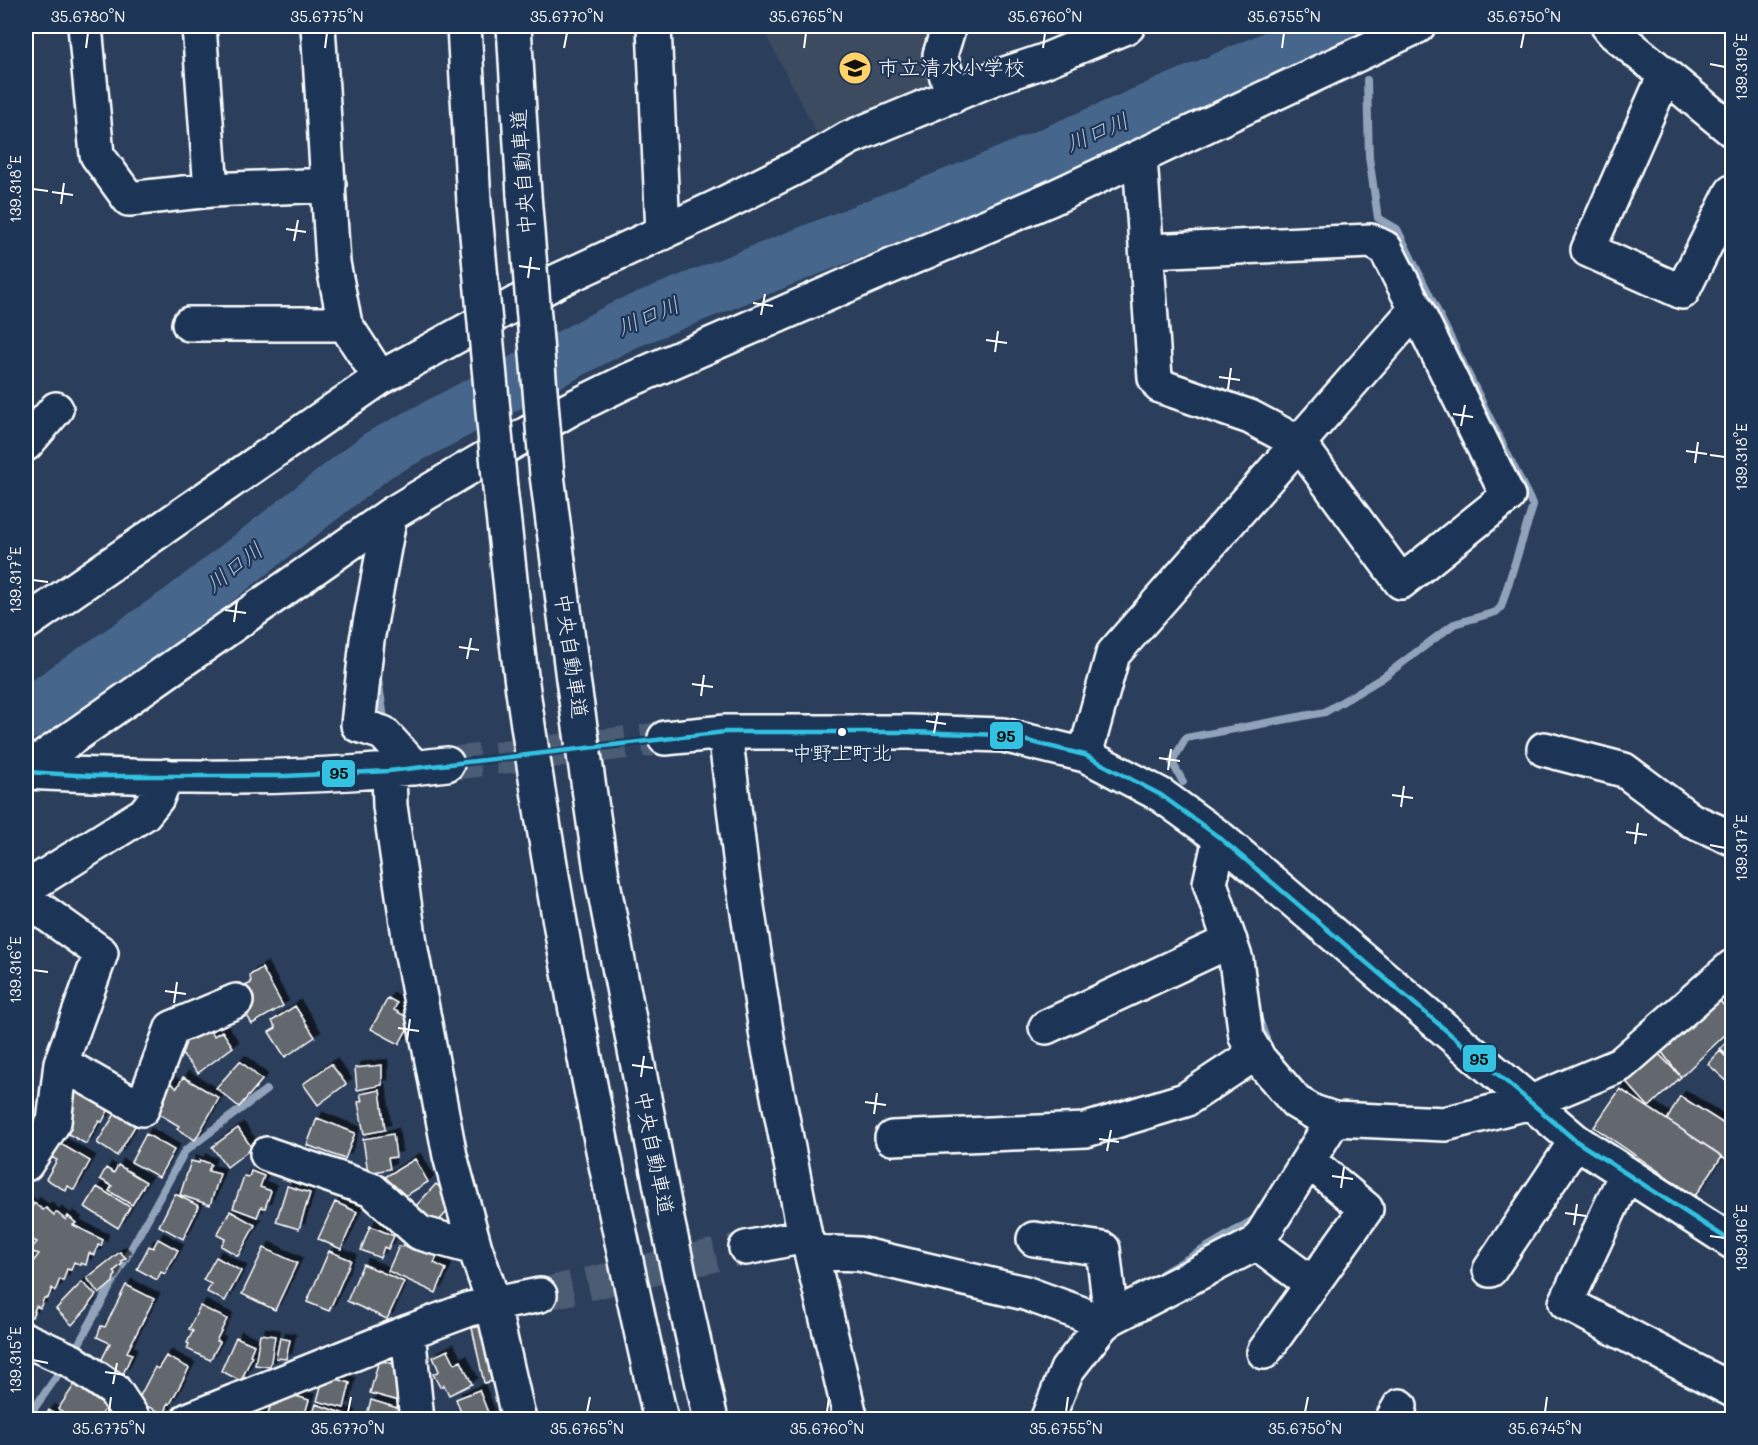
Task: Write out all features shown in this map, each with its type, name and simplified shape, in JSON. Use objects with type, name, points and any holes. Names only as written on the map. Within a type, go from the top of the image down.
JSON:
[{"type":"main road","points":[[85,26],[97,155],[129,199],[211,190],[329,185]]},
{"type":"main road","points":[[199,26],[211,190]]},
{"type":"main road","points":[[318,26],[333,263],[345,324],[380,378]]},
{"type":"main road","points":[[464,26],[474,202],[500,488],[523,690],[581,1046],[660,1419]]},
{"type":"main road","name":"中央自動車道","points":[[514,26],[524,195],[547,475],[573,679],[602,877],[668,1224],[711,1419]]},
{"type":"main road","points":[[654,26],[663,233]]},
{"type":"main road","points":[[949,26],[940,55],[953,96]]},
{"type":"main road","points":[[26,623],[380,378],[557,281],[663,233],[815,158],[849,138],[1128,26]]},
{"type":"main road","points":[[26,771],[390,515],[570,409],[880,271],[1050,199],[1418,26]]},
{"type":"main road","points":[[1608,26],[1664,76],[1732,130]]},
{"type":"main road","points":[[1664,76],[1588,250],[1682,292],[1732,192]]},
{"type":"main road","points":[[1140,157],[1155,378],[1160,386],[1250,417],[1299,443],[1401,582],[1508,496],[1385,248],[1371,241],[1148,251]]},
{"type":"main road","points":[[1085,755],[1113,654],[1416,309]]},
{"type":"main road","points":[[189,324],[345,324]]},
{"type":"main road","points":[[26,444],[56,409]]},
{"type":"main road","points":[[390,515],[367,640],[358,725],[383,733],[402,769],[390,806],[411,950],[450,1156],[493,1304],[519,1419]]},
{"type":"main road","points":[[725,732],[742,874],[768,1044],[808,1244],[851,1419]]},
{"type":"main road","points":[[664,738],[725,732],[910,732],[1003,735],[1085,755],[1161,795],[1220,838],[1576,1141],[1732,1242]]},
{"type":"main road","points":[[1544,749],[1624,770],[1691,820],[1732,838]]},
{"type":"main road","points":[[26,771],[166,776],[285,776],[447,764]]},
{"type":"main road","points":[[26,888],[144,814],[158,798],[166,776]]},
{"type":"main road","points":[[1220,838],[1210,883],[1236,960],[1246,1037],[1259,1059],[1296,1102],[1313,1112],[1334,1119],[1445,1124],[1530,1102],[1620,1065],[1732,968]]},
{"type":"main road","points":[[26,899],[101,953],[61,1063],[54,1122],[26,1164]]},
{"type":"main road","points":[[1046,1026],[1230,941]]},
{"type":"main road","points":[[61,1063],[142,1109],[172,1028],[236,1001]]},
{"type":"main road","points":[[892,1138],[1086,1130],[1185,1100],[1256,1053]]},
{"type":"main road","points":[[1047,1419],[1067,1370],[1106,1322],[1257,1244],[1334,1119]]},
{"type":"main road","points":[[1490,1270],[1576,1141]]},
{"type":"main road","points":[[267,1154],[372,1190],[420,1233],[475,1248]]},
{"type":"main road","points":[[1264,1352],[1366,1209],[1309,1161]]},
{"type":"main road","points":[[1626,1174],[1566,1303],[1732,1390]]},
{"type":"main road","points":[[1034,1239],[1103,1249],[1106,1322]]},
{"type":"main road","points":[[746,1248],[808,1244],[859,1254],[1025,1293],[1106,1322]]},
{"type":"main road","points":[[1257,1244],[1312,1284]]},
{"type":"main road","points":[[188,1419],[470,1309],[540,1295]]},
{"type":"main road","points":[[408,1332],[417,1419]]},
{"type":"main road","points":[[26,1340],[72,1361],[114,1390],[134,1419]]},
{"type":"shaded area","name":"市立清水小学校","points":[[761,26],[931,26],[922,55],[934,82],[818,135]]},
{"type":"building","points":[[262,968],[283,1006],[252,1024],[237,998],[248,991],[245,986],[251,983],[250,975]]},
{"type":"building","points":[[1732,975],[1732,1006],[1718,992]]},
{"type":"building","points":[[1717,997],[1732,1016],[1732,1028],[1681,1077],[1661,1051]]},
{"type":"building","points":[[388,998],[397,1003],[394,1010],[412,1020],[399,1044],[371,1029]]},
{"type":"building","points":[[295,1006],[315,1037],[285,1057],[269,1032],[276,1028],[272,1021]]},
{"type":"building","points":[[207,1027],[214,1036],[222,1031],[233,1047],[198,1073],[179,1051],[183,1048],[179,1043]]},
{"type":"building","points":[[1732,1036],[1732,1060],[1720,1049]]},
{"type":"building","points":[[1652,1047],[1681,1077],[1649,1107],[1621,1076]]},
{"type":"building","points":[[1720,1051],[1732,1063],[1731,1085],[1708,1064]]},
{"type":"building","points":[[240,1061],[262,1080],[239,1107],[216,1088]]},
{"type":"building","points":[[331,1064],[346,1084],[318,1105],[303,1084]]},
{"type":"building","points":[[382,1065],[382,1085],[357,1090],[355,1068]]},
{"type":"building","points":[[183,1077],[219,1098],[195,1140],[177,1129],[179,1126],[154,1111],[170,1083],[177,1088]]},
{"type":"building","points":[[78,1087],[112,1103],[86,1144],[63,1131],[67,1107]]},
{"type":"building","points":[[1620,1089],[1722,1156],[1695,1196],[1594,1127]]},
{"type":"building","points":[[380,1090],[385,1130],[364,1134],[358,1102],[362,1101],[360,1094]]},
{"type":"building","points":[[1680,1096],[1732,1129],[1732,1149],[1726,1159],[1667,1120]]},
{"type":"building","points":[[118,1109],[138,1121],[117,1156],[97,1143]]},
{"type":"building","points":[[317,1118],[355,1133],[345,1159],[307,1145]]},
{"type":"building","points":[[238,1128],[252,1148],[227,1167],[212,1147]]},
{"type":"building","points":[[146,1134],[174,1150],[159,1177],[131,1162]]},
{"type":"building","points":[[393,1134],[396,1157],[388,1158],[390,1169],[368,1173],[363,1139]]},
{"type":"building","points":[[59,1143],[90,1161],[74,1190],[68,1186],[66,1191],[46,1179],[57,1160],[51,1157]]},
{"type":"building","points":[[415,1159],[428,1182],[399,1200],[385,1177]]},
{"type":"building","points":[[200,1160],[211,1164],[208,1171],[220,1174],[210,1205],[180,1195],[191,1161],[199,1163]]},
{"type":"building","points":[[118,1165],[146,1182],[132,1205],[109,1191],[112,1186],[100,1179],[106,1168],[114,1173]]},
{"type":"building","points":[[251,1171],[264,1176],[260,1187],[271,1191],[265,1208],[261,1207],[257,1217],[233,1208],[244,1176],[249,1177]]},
{"type":"building","points":[[436,1184],[456,1202],[435,1225],[415,1207]]},
{"type":"building","points":[[287,1186],[310,1193],[299,1229],[276,1222]]},
{"type":"building","points":[[97,1187],[130,1207],[118,1228],[85,1207]]},
{"type":"building","points":[[175,1194],[199,1206],[183,1239],[159,1226]]},
{"type":"building","points":[[26,1202],[32,1207],[34,1203],[43,1210],[46,1208],[54,1215],[56,1212],[66,1220],[68,1216],[76,1223],[73,1225],[103,1240],[101,1246],[98,1245],[95,1255],[89,1253],[86,1265],[74,1262],[71,1270],[67,1269],[63,1281],[60,1279],[55,1291],[52,1288],[40,1308],[36,1306],[32,1317],[29,1315],[28,1318],[26,1317],[26,1271],[39,1254],[29,1251],[37,1242],[26,1237]]},
{"type":"building","points":[[335,1202],[357,1212],[341,1249],[318,1239]]},
{"type":"building","points":[[230,1211],[255,1225],[238,1256],[221,1246],[225,1239],[217,1235]]},
{"type":"building","points":[[370,1226],[394,1236],[388,1249],[384,1247],[380,1258],[361,1250]]},
{"type":"building","points":[[158,1239],[178,1250],[165,1274],[161,1272],[157,1280],[137,1269],[149,1246],[153,1248]]},
{"type":"building","points":[[403,1245],[414,1250],[416,1247],[437,1256],[434,1263],[446,1269],[436,1293],[388,1271],[399,1246]]},
{"type":"building","points":[[264,1248],[297,1263],[275,1310],[242,1294]]},
{"type":"building","points":[[329,1251],[351,1260],[329,1311],[307,1302]]},
{"type":"building","points":[[120,1252],[126,1258],[114,1271],[116,1275],[113,1282],[99,1294],[87,1278]]},
{"type":"building","points":[[216,1257],[241,1271],[225,1301],[207,1292],[211,1284],[203,1280]]},
{"type":"building","points":[[363,1264],[404,1282],[387,1319],[347,1301]]},
{"type":"building","points":[[82,1282],[96,1295],[72,1325],[56,1309]]},
{"type":"building","points":[[126,1285],[154,1299],[127,1352],[132,1354],[123,1374],[100,1363],[110,1343],[97,1337],[101,1326],[105,1327]]},
{"type":"building","points":[[200,1306],[227,1319],[216,1341],[220,1342],[210,1360],[187,1349],[189,1344],[187,1343],[193,1331],[189,1329]]},
{"type":"building","points":[[486,1325],[499,1380],[484,1383],[472,1328]]},
{"type":"building","points":[[260,1334],[275,1336],[270,1367],[255,1365]]},
{"type":"building","points":[[236,1337],[254,1345],[250,1355],[252,1356],[241,1381],[221,1371]]},
{"type":"building","points":[[280,1338],[290,1340],[286,1359],[276,1358]]},
{"type":"building","points":[[448,1350],[455,1364],[461,1361],[472,1384],[449,1395],[444,1385],[440,1387],[433,1374],[439,1371],[433,1357]]},
{"type":"building","points":[[166,1356],[189,1368],[170,1404],[168,1403],[165,1414],[137,1402],[155,1367],[158,1369]]},
{"type":"building","points":[[379,1360],[402,1366],[396,1387],[402,1389],[399,1401],[370,1393]]},
{"type":"building","points":[[324,1375],[350,1383],[344,1408],[317,1401]]},
{"type":"building","points":[[77,1381],[95,1394],[92,1397],[106,1407],[98,1420],[74,1420],[58,1409]]},
{"type":"building","points":[[479,1390],[489,1415],[478,1420],[463,1418],[456,1399]]},
{"type":"building","points":[[282,1392],[309,1400],[303,1420],[266,1420],[272,1401]]},
{"type":"building","points":[[371,1400],[407,1411],[404,1420],[366,1418]]},
{"type":"building","points":[[316,1404],[350,1416],[348,1420],[311,1420]]},
{"type":"building","points":[[49,1410],[64,1420],[43,1420]]},
{"type":"building","points":[[241,1410],[263,1416],[262,1420],[239,1420]]},
{"type":"waterway","name":"川口川","points":[[26,715],[181,609],[378,455],[626,324],[986,180],[1269,58],[1330,26]]},
{"type":"waterway","points":[[1183,782],[1172,762],[1186,738],[1325,712],[1382,678],[1454,624],[1496,612],[1501,607],[1533,506],[1397,229],[1378,218],[1369,157],[1367,80]]},
{"type":"waterway","points":[[377,672],[385,725]]},
{"type":"waterway","points":[[1258,1017],[1269,1047]]},
{"type":"waterway","points":[[77,1347],[185,1151],[266,1090]]},
{"type":"waterway","points":[[1162,1274],[1255,1219],[1258,1215]]},
{"type":"waterway","points":[[26,1420],[57,1376]]},
{"type":"tunnel","points":[[447,764],[665,738]]},
{"type":"tunnel","points":[[540,1295],[746,1248]]},
{"type":"transit line","name":"95","points":[[26,772],[94,776],[285,776],[389,771],[725,732],[910,732],[1003,735],[1085,755],[1161,795],[1220,838],[1576,1141],[1732,1242]]},
{"type":"place","name":"市立清水小学校","points":[[855,68]]},
{"type":"place","name":"中野上町北","points":[[842,732]]}]
